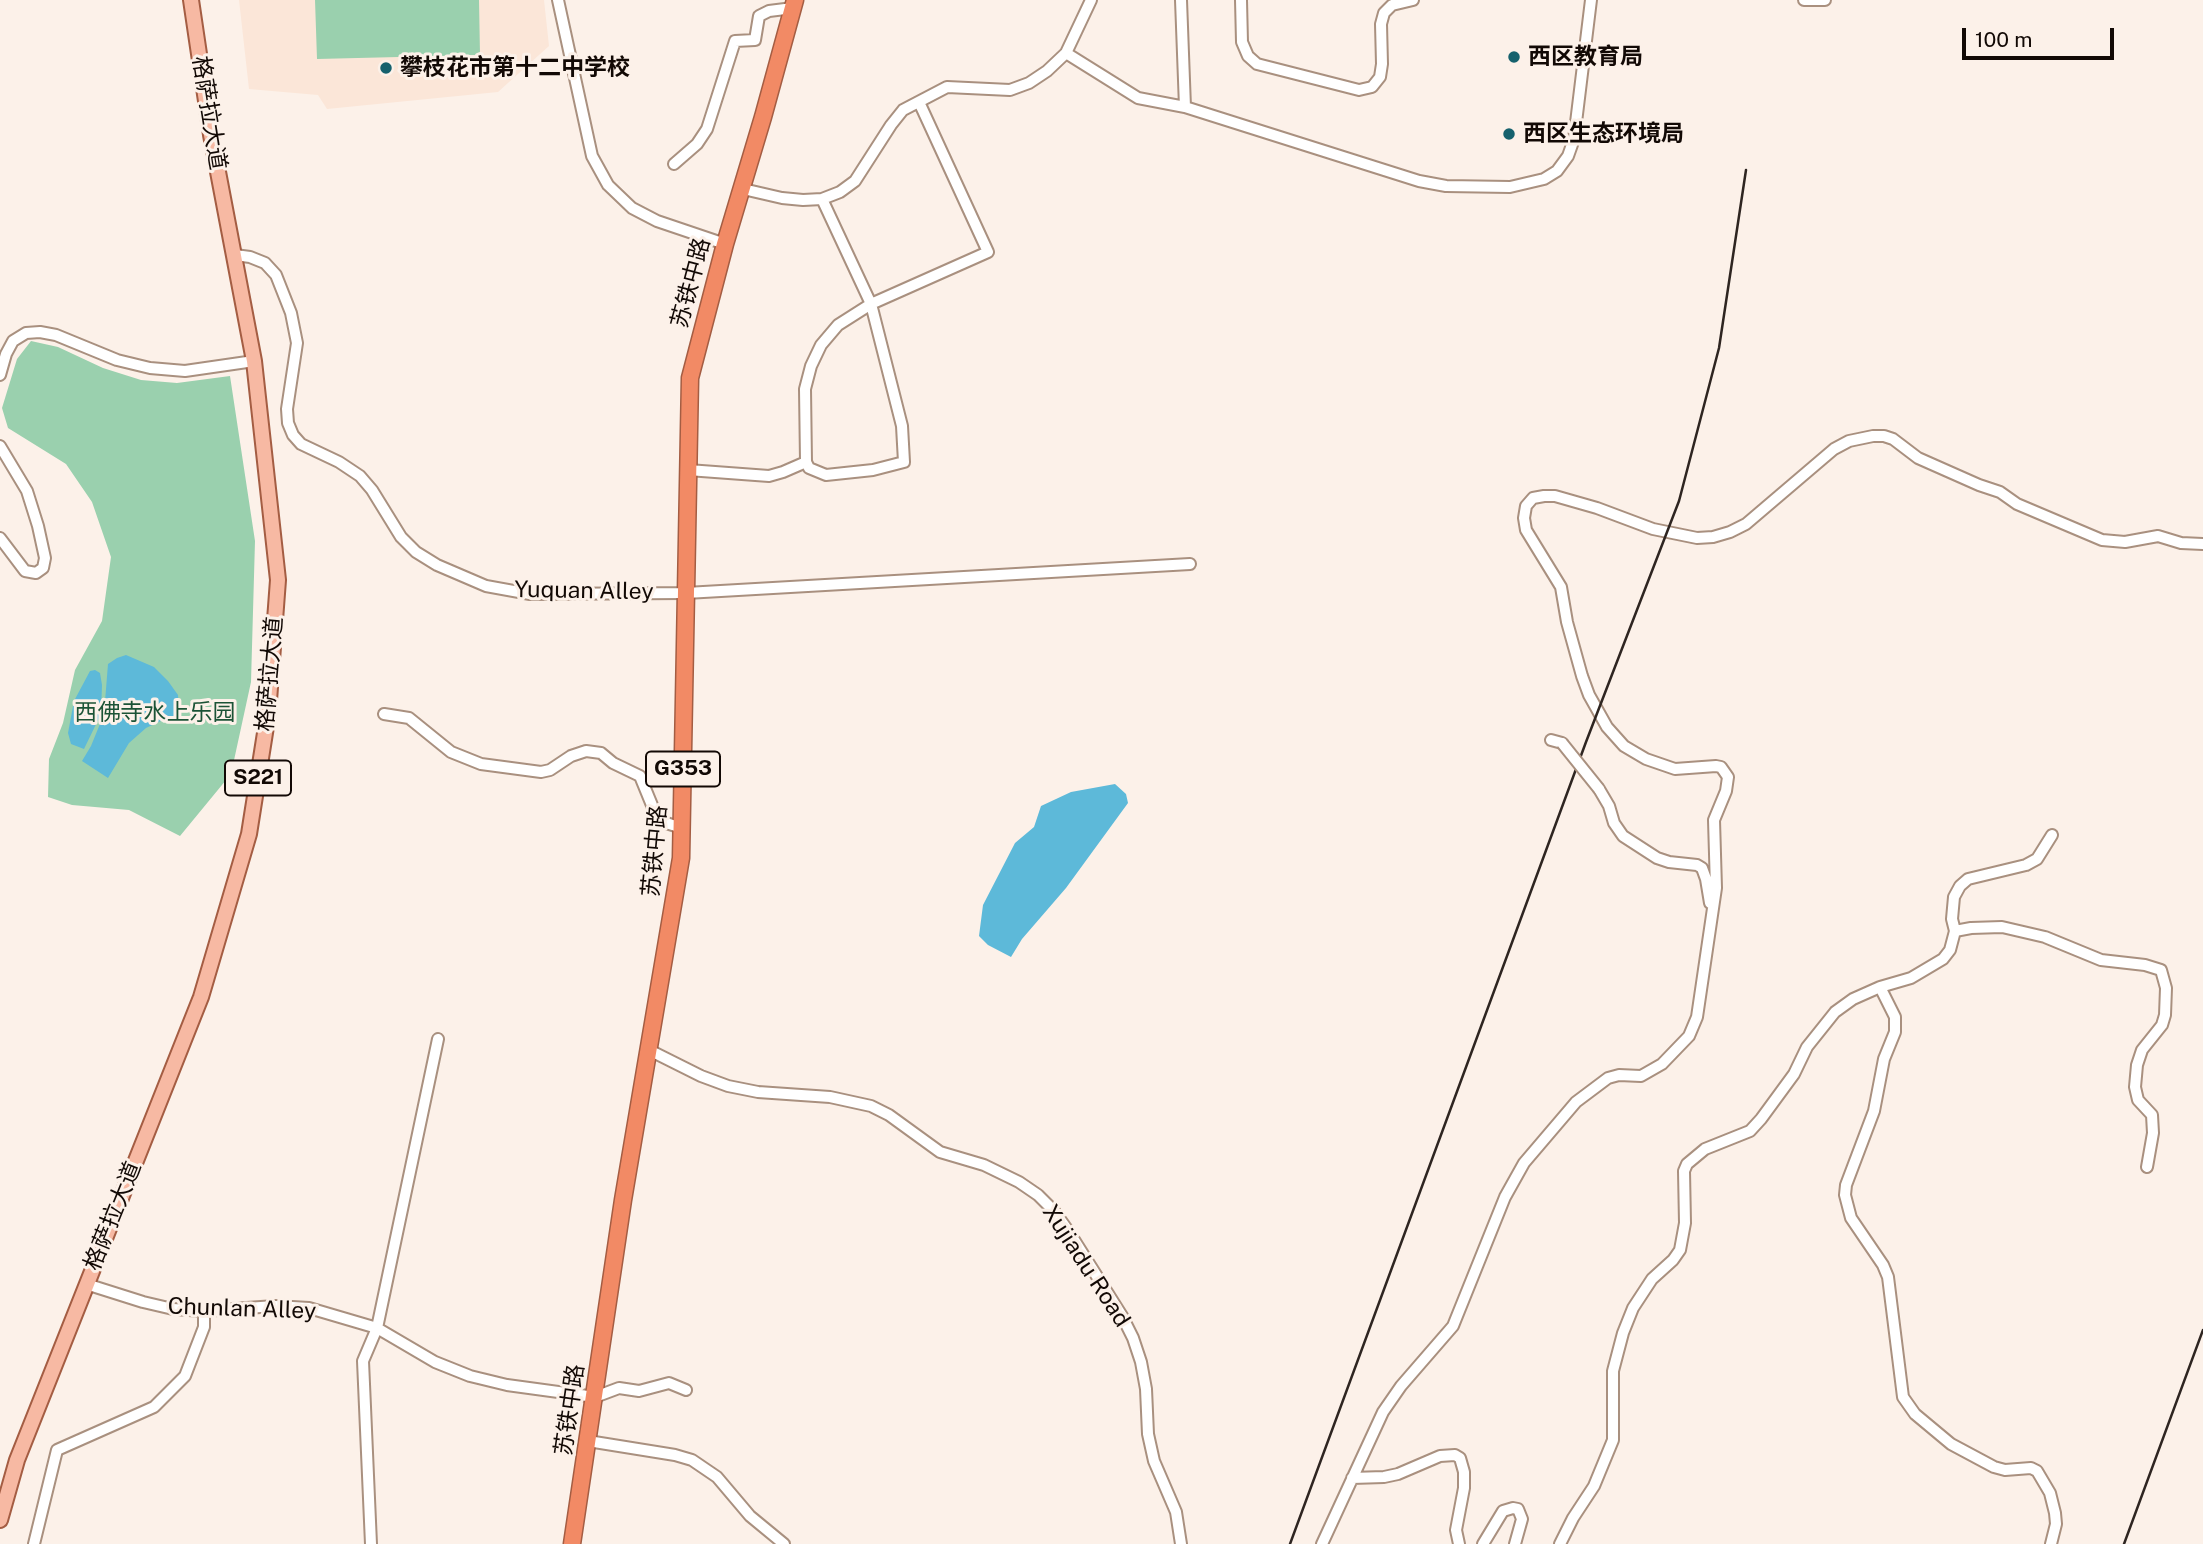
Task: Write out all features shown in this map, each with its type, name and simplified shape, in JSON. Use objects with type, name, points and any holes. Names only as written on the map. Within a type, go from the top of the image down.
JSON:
[{"type":"highway","name":"苏铁中路","points":[[572,1544],[624,1200],[681,858],[690,378],[725,244],[743,189],[794,4]]},
{"type":"main road","name":"格萨拉大道","points":[[0,1520],[17,1460],[201,997],[249,834],[268,714],[278,580],[254,362],[211,135],[191,0]]},
{"type":"street","points":[[558,0],[592,156],[608,185],[632,208],[657,221],[725,244]]},
{"type":"street","points":[[743,189],[803,200],[840,192],[855,181],[903,110],[947,87],[1010,90],[1030,83],[1047,71],[1066,53],[1091,0]]},
{"type":"street","points":[[1181,0],[1185,107]]},
{"type":"street","points":[[1241,0],[1242,42],[1248,56],[1257,64],[1359,90],[1372,87],[1380,77],[1381,24],[1384,13],[1392,5],[1413,0]]},
{"type":"street","points":[[1066,53],[1138,98],[1185,107],[1419,181],[1476,188],[1528,184],[1557,171],[1568,156],[1574,139],[1591,0]]},
{"type":"street","points":[[1804,0],[1825,0]]},
{"type":"street","points":[[674,163],[696,144],[707,129],[735,41],[755,40],[759,16],[794,4]]},
{"type":"street","points":[[822,198],[872,304],[902,426],[904,462],[873,470],[826,475],[808,468],[806,462],[806,389],[811,366],[821,345],[838,325],[872,304],[988,252],[919,102]]},
{"type":"street","name":"Yuquan Alley","points":[[235,255],[265,263],[276,275],[291,313],[296,343],[287,409],[288,423],[293,435],[301,444],[339,462],[360,476],[372,490],[401,537],[416,552],[455,574],[507,591],[686,593],[1189,564]]},
{"type":"street","points":[[0,375],[13,341],[26,333],[40,332],[56,335],[117,360],[150,368],[184,371],[254,362]]},
{"type":"street","points":[[1322,1544],[1383,1412],[1401,1386],[1454,1326],[1505,1197],[1524,1163],[1545,1142],[1576,1102],[1608,1079],[1619,1075],[1636,1077],[1655,1070],[1675,1053],[1689,1036],[1697,1017],[1717,867],[1714,820],[1726,791],[1728,777],[1721,767],[1675,769],[1646,759],[1624,746],[1606,727],[1582,676],[1567,622],[1561,587],[1526,530],[1526,506],[1533,498],[1555,496],[1653,528],[1697,538],[1713,537],[1746,524],[1834,449],[1849,441],[1884,436],[1893,439],[1918,458],[2000,492],[2017,504],[2102,540],[2125,542],[2158,536],[2181,543],[2203,544]]},
{"type":"street","points":[[0,446],[27,491],[45,558],[43,568],[36,573],[24,571],[0,538]]},
{"type":"street","points":[[688,470],[769,476],[806,462]]},
{"type":"street","points":[[384,714],[409,718],[451,752],[481,764],[541,772],[586,751],[601,753],[613,763],[640,776],[656,815],[663,822],[682,828]]},
{"type":"street","points":[[1556,742],[1599,789],[1609,806],[1614,823],[1623,836],[1657,858],[1702,868],[1712,916]]},
{"type":"street","points":[[1560,1544],[1594,1486],[1613,1440],[1614,1371],[1623,1333],[1633,1308],[1652,1279],[1680,1250],[1685,1223],[1686,1164],[1705,1149],[1750,1131],[1762,1119],[1794,1074],[1807,1047],[1835,1012],[1853,999],[1911,978],[1943,960],[1950,950],[1955,931],[1952,909],[1954,897],[1968,879],[2026,865],[2037,859],[2052,835]]},
{"type":"street","points":[[1955,931],[2002,927],[2045,937],[2101,960],[2145,965],[2161,970],[2166,988],[2165,1015],[2162,1025],[2142,1050],[2137,1065],[2135,1087],[2138,1100],[2152,1115],[2153,1133],[2147,1167]]},
{"type":"street","points":[[1880,987],[1895,1017],[1895,1032],[1884,1059],[1874,1111],[1846,1185],[1845,1195],[1851,1218],[1883,1265],[1888,1277],[1903,1396],[1915,1414],[1951,1444],[2005,1470],[2031,1468],[2037,1471],[2050,1493],[2055,1513],[2056,1524],[2051,1544]]},
{"type":"street","points":[[371,1544],[363,1361],[377,1328],[438,1039]]},
{"type":"street","name":"Xujiadu Road","points":[[649,1049],[701,1076],[728,1086],[758,1092],[830,1097],[870,1106],[889,1115],[940,1152],[984,1165],[1019,1182],[1038,1195],[1069,1232],[1133,1338],[1146,1389],[1148,1434],[1154,1461],[1176,1512],[1181,1544]]},
{"type":"street","name":"Chunlan Alley","points":[[86,1284],[173,1309],[204,1311],[275,1306],[309,1308],[377,1328],[435,1362],[470,1376],[507,1385],[595,1397]]},
{"type":"street","points":[[34,1544],[57,1450],[155,1407],[185,1376],[204,1327],[204,1311]]},
{"type":"street","points":[[595,1397],[619,1388],[639,1391],[669,1383],[686,1390]]},
{"type":"street","points":[[588,1441],[692,1460],[717,1477],[750,1516],[784,1544]]},
{"type":"street","points":[[1352,1478],[1398,1475],[1440,1456],[1455,1455],[1460,1458],[1464,1472],[1464,1488],[1453,1544]]},
{"type":"street","points":[[1483,1544],[1503,1511],[1513,1508],[1518,1509],[1522,1518],[1515,1544]]},
{"type":"street","points":[[1456,1530],[1460,1544]]},
{"type":"shaded area","name":"攀枝花市第十二中学校","points":[[239,0],[544,0],[549,46],[498,92],[327,109],[318,95],[249,89]]},
{"type":"green space","points":[[315,0],[479,0],[480,55],[317,59]]},
{"type":"green space","name":"西佛寺水上乐园","points":[[31,341],[58,347],[103,368],[141,380],[177,383],[230,376],[255,541],[251,682],[231,774],[180,836],[129,810],[72,805],[48,797],[49,759],[63,723],[75,670],[102,621],[111,557],[92,502],[66,464],[8,428],[2,408],[17,359]]},
{"type":"water","points":[[126,655],[154,667],[168,681],[178,695],[179,712],[174,717],[146,728],[129,743],[108,778],[82,761],[104,714],[108,664]]},
{"type":"water","points":[[90,671],[100,673],[102,685],[101,714],[84,749],[71,744],[68,733],[74,701]]},
{"type":"water","points":[[1115,784],[1126,794],[1128,803],[1066,888],[1022,939],[1011,957],[988,945],[979,936],[983,905],[1015,843],[1034,827],[1041,806],[1071,792]]},
{"type":"railway","points":[[1290,1544],[1586,742],[1679,501],[1719,348],[1746,170]]},
{"type":"railway","points":[[2124,1544],[2203,1330]]},
{"type":"place","name":"西区教育局","points":[[1514,57]]},
{"type":"place","name":"攀枝花市第十二中学校","points":[[386,68]]},
{"type":"place","name":"西区生态环境局","points":[[1509,134]]}]
